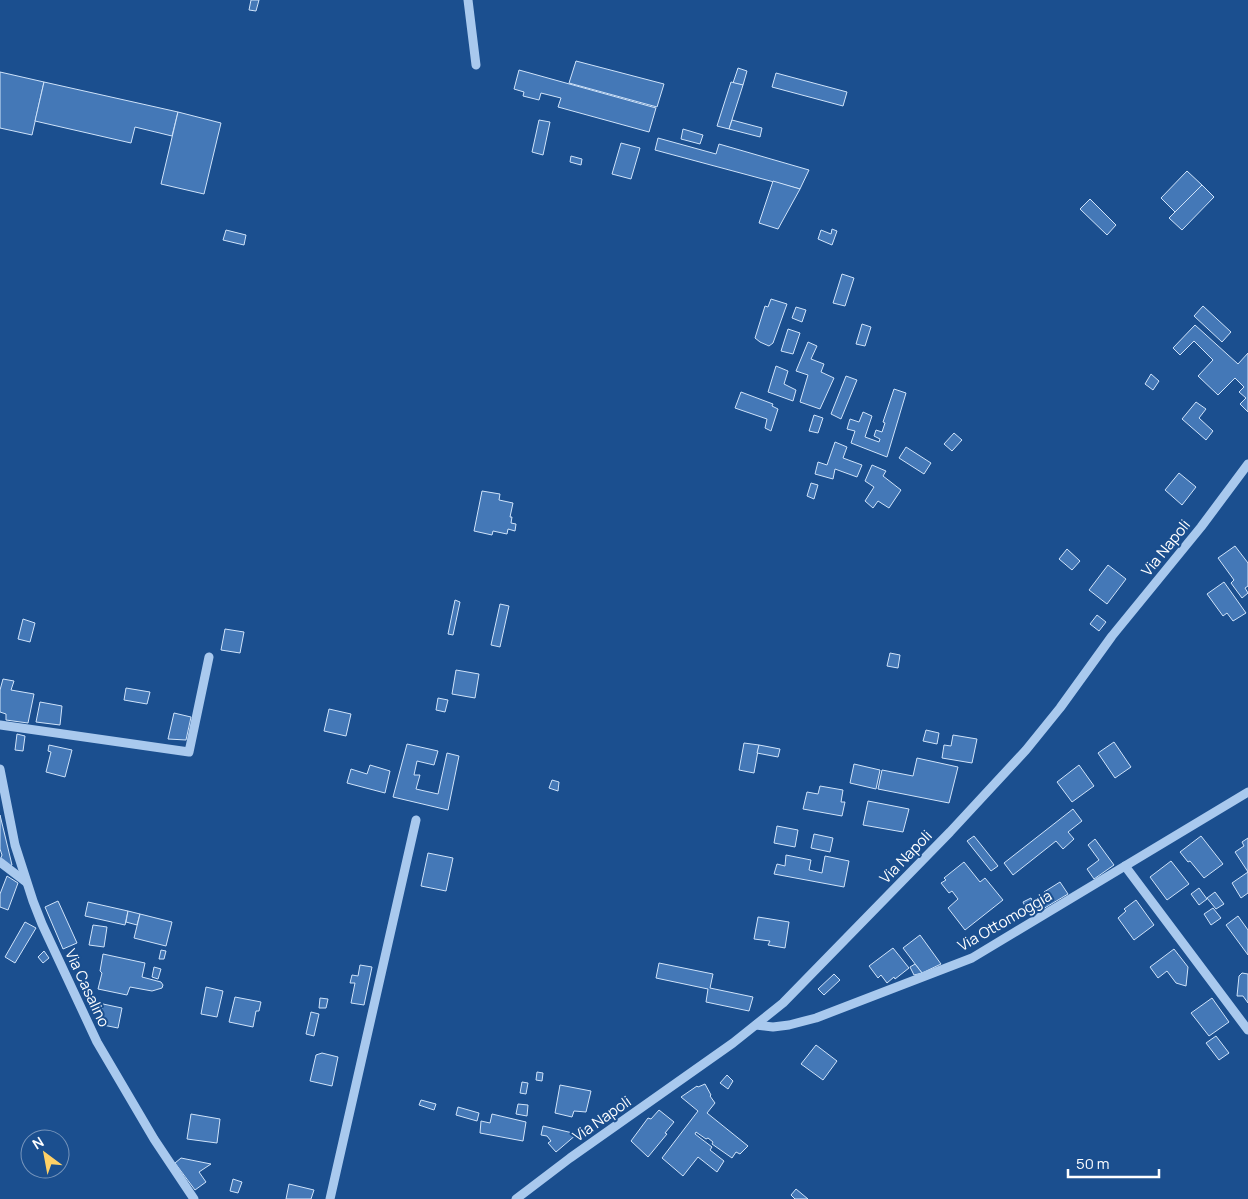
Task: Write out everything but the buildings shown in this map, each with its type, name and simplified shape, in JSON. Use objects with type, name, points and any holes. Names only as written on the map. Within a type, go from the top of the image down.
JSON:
[{"type":"street","points":[[468,0],[476,65]]},
{"type":"street","name":"Via Napoli","points":[[516,1199],[756,1025],[783,1002],[832,953],[950,832],[1026,750],[1060,708],[1112,636],[1201,527],[1248,464]]},
{"type":"street","points":[[0,725],[189,752],[209,657]]},
{"type":"street","name":"Via Casalino","points":[[0,769],[15,845],[26,882],[42,924],[93,1034],[154,1139],[194,1199]]},
{"type":"street","name":"Via Ottomoggia","points":[[756,1025],[773,1027],[816,1018],[972,958],[1248,792]]},
{"type":"street","points":[[330,1199],[416,820]]},
{"type":"street","points":[[0,862],[26,882]]},
{"type":"street","points":[[1125,866],[1248,1030]]}]
